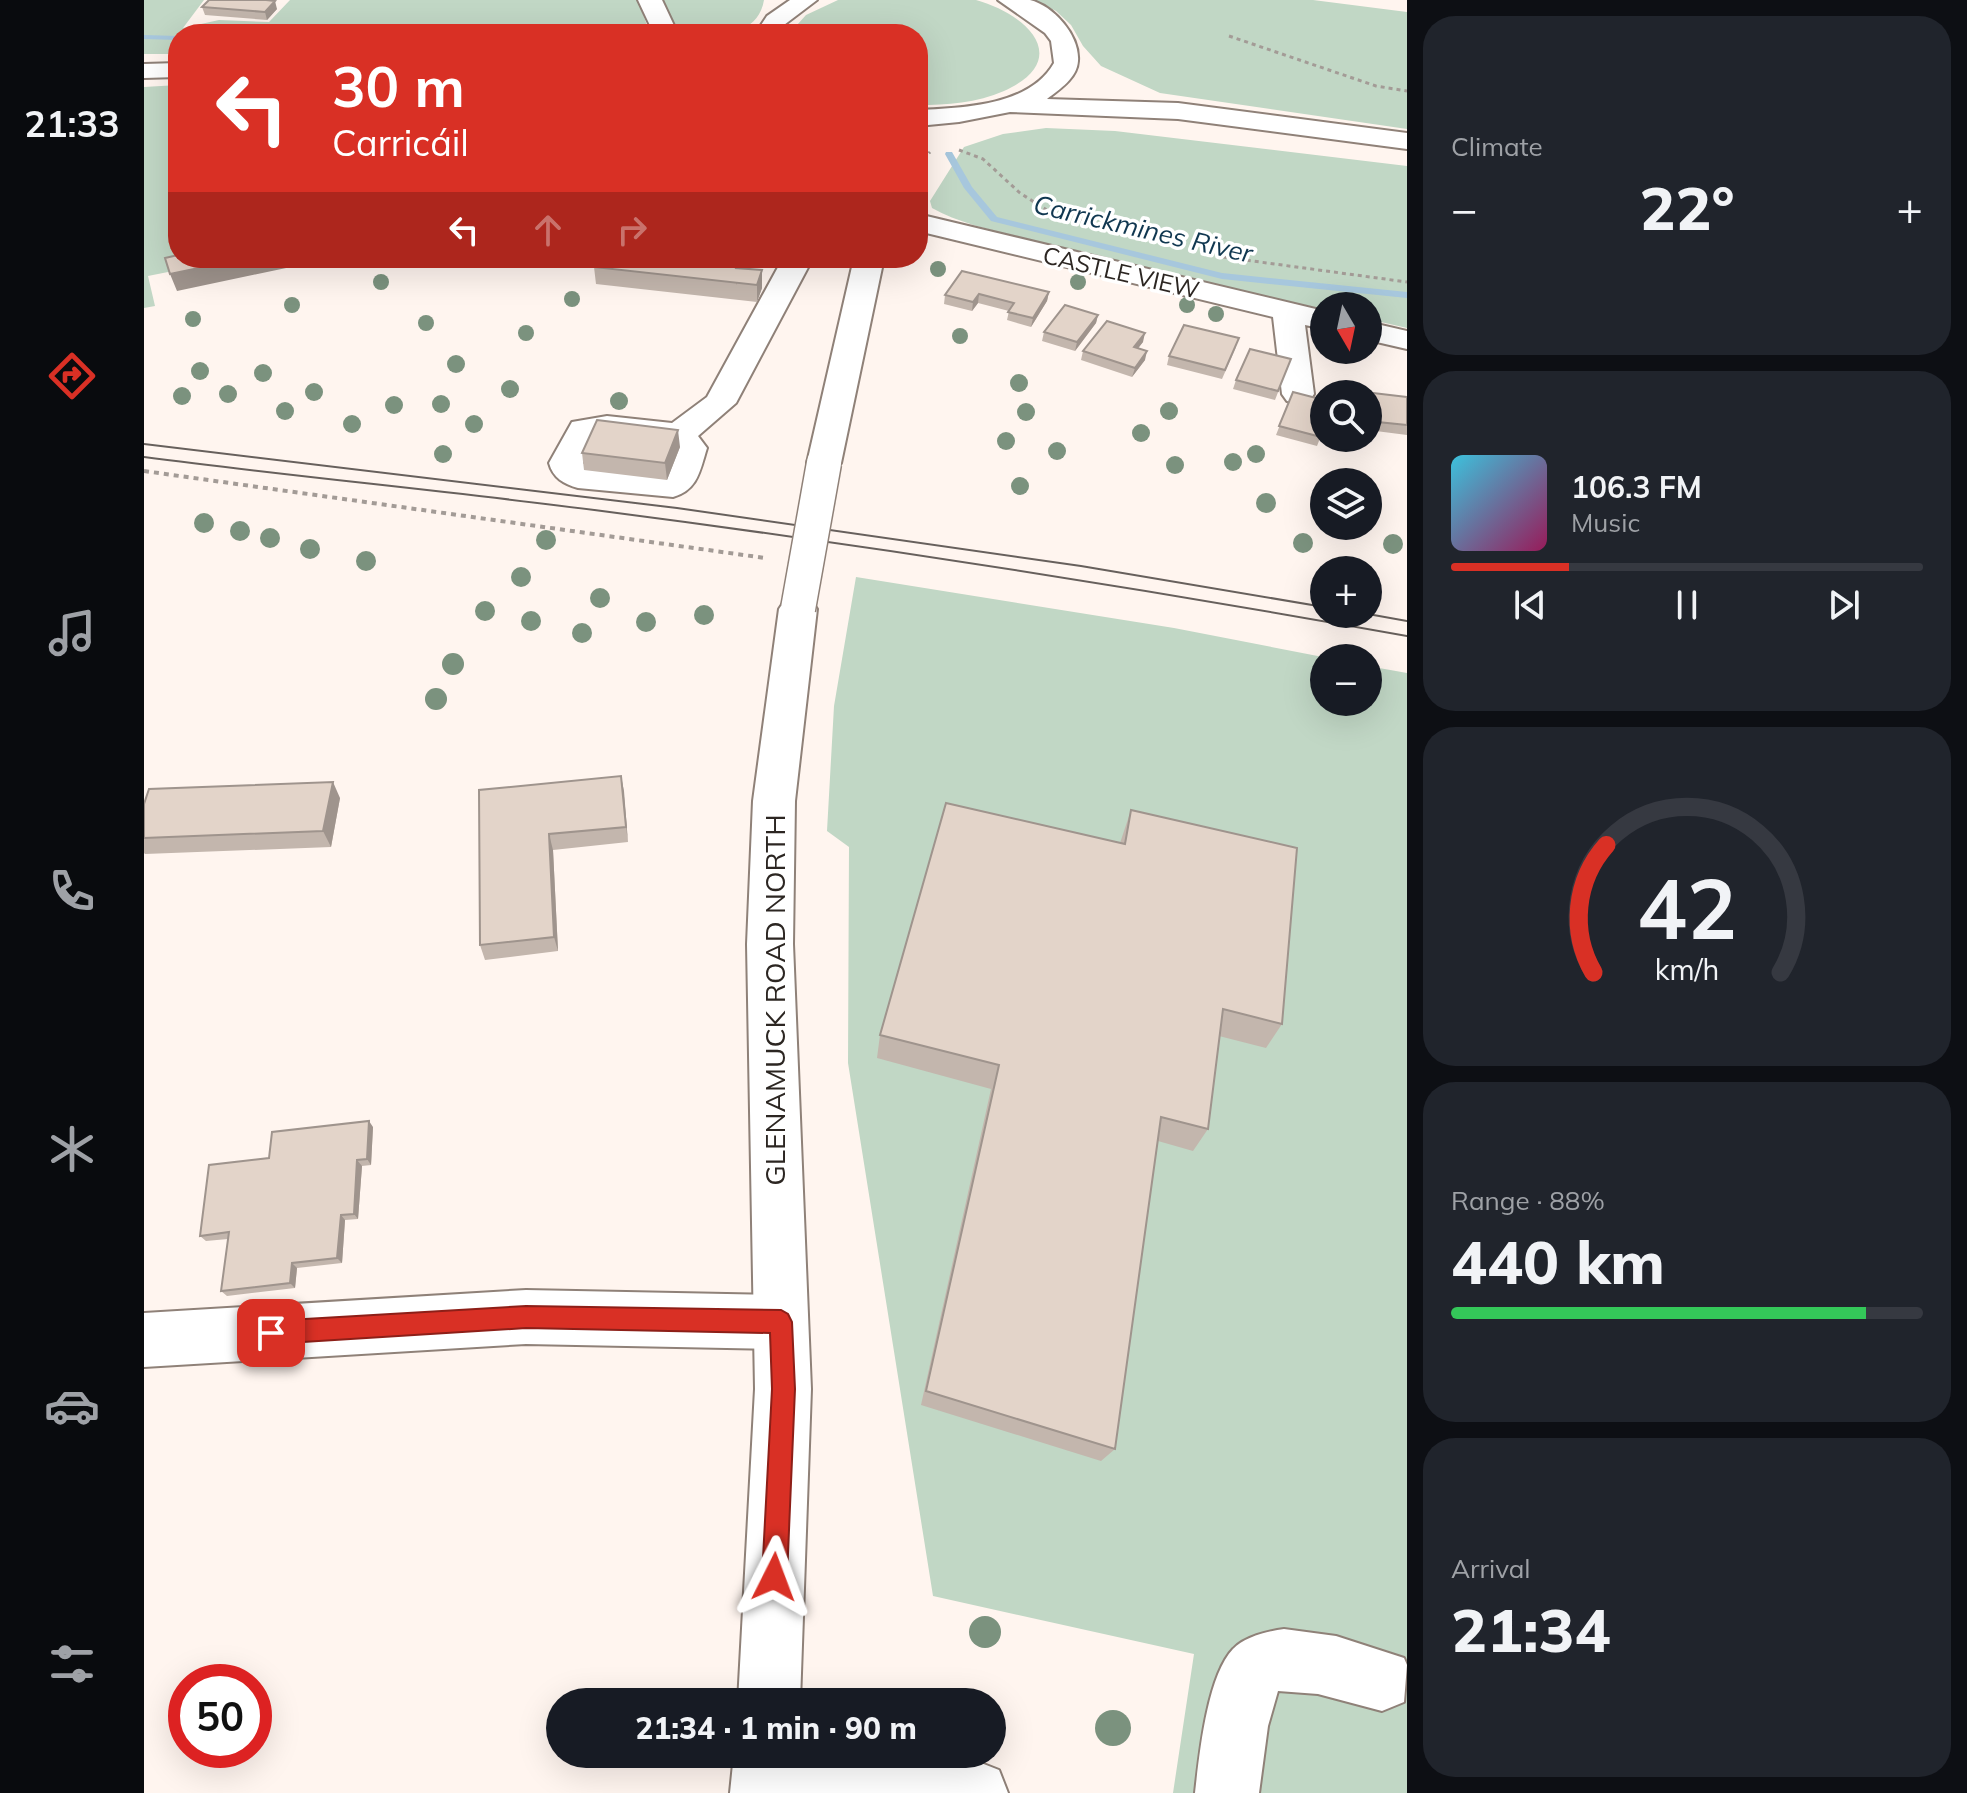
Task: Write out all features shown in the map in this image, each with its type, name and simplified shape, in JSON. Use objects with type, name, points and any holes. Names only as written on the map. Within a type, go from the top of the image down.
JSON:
[{"type":"main road","points":[[650,0],[661,24]]},
{"type":"main road","points":[[773,24],[805,0]]},
{"type":"main road","points":[[1010,0],[1045,19],[1058,32],[1065,46],[1065,63],[1058,76],[1046,88],[1014,105]]},
{"type":"main road","points":[[1065,63],[1093,75]]},
{"type":"main road","points":[[144,71],[168,70]]},
{"type":"main road","points":[[1121,87],[1178,111]]},
{"type":"main road","points":[[928,118],[957,117],[1014,105],[1178,111],[1407,141]]},
{"type":"main road","points":[[928,132],[957,117]]},
{"type":"main road","name":"CASTLE VIEW","points":[[928,225],[1310,317]]},
{"type":"main road","points":[[679,434],[720,403],[793,268]]},
{"type":"main road","name":"GLENAMUCK ROAD NORTH","points":[[769,1688],[783,1389],[770,944],[774,801],[798,609],[824,463],[867,268]]},
{"type":"main road","points":[[1288,312],[1298,394]]},
{"type":"main road","points":[[1382,334],[1407,340]]},
{"type":"main road","points":[[144,1340],[526,1317],[781,1322]]},
{"type":"main road","points":[[1227,1793],[1247,1681],[1257,1667],[1287,1659],[1311,1661],[1382,1680]]},
{"type":"main road","points":[[845,1768],[976,1793]]},
{"type":"path","points":[[1229,36],[1376,86],[1407,91]]},
{"type":"path","points":[[951,147],[983,159],[1020,193],[1056,216],[1144,233],[1182,248]]},
{"type":"path","points":[[1209,255],[1407,282]]},
{"type":"path","points":[[144,471],[766,558]]},
{"type":"green space","points":[[144,0],[204,0],[186,24],[168,24],[168,54],[144,54]]},
{"type":"green space","points":[[290,0],[638,0],[646,24],[201,24],[219,20],[269,22]]},
{"type":"green space","points":[[661,0],[764,0],[760,13],[750,24],[674,24]]},
{"type":"green space","points":[[838,0],[976,0],[1012,16],[1026,27],[1035,39],[1039,52],[1036,65],[1025,78],[1004,91],[962,102],[928,105],[928,24],[798,24],[806,15]]},
{"type":"green space","points":[[1034,0],[1313,0],[1407,12],[1407,129],[1160,93],[1101,66],[1083,46],[1071,25],[1056,11]]},
{"type":"green space","points":[[168,86],[168,268],[188,268],[148,276],[155,306],[144,308],[144,87]]},
{"type":"green space","points":[[1046,128],[1115,131],[1407,166],[1407,328],[1382,322],[1382,292],[1310,292],[1310,306],[989,229],[932,208],[930,201],[964,147],[1003,134]]},
{"type":"green space","points":[[856,577],[1174,628],[1310,654],[1310,716],[1382,716],[1382,669],[1407,673],[1407,1793],[1173,1793],[1194,1654],[933,1596],[848,1063],[849,847],[827,831],[834,706]]},
{"type":"building","points":[[209,0],[275,1],[265,12],[202,7]]},
{"type":"building","points":[[168,268],[199,268],[170,274]]},
{"type":"building","points":[[603,268],[762,270],[757,285]]},
{"type":"building","points":[[962,271],[1049,292],[1033,318],[1008,312],[1014,303],[979,294],[973,302],[945,295]]},
{"type":"building","points":[[1065,305],[1098,315],[1077,342],[1044,332]]},
{"type":"building","points":[[1107,321],[1145,333],[1134,347],[1147,351],[1135,368],[1083,351]]},
{"type":"building","points":[[1184,325],[1239,338],[1225,370],[1169,356]]},
{"type":"building","points":[[1250,349],[1291,359],[1278,391],[1236,380]]},
{"type":"building","points":[[1293,392],[1310,396],[1310,434],[1279,426]]},
{"type":"building","points":[[1382,394],[1407,397],[1407,425],[1382,422]]},
{"type":"building","points":[[597,420],[678,430],[665,463],[582,453]]},
{"type":"building","points":[[621,776],[626,827],[549,834],[554,937],[480,945],[479,790]]},
{"type":"building","points":[[333,782],[323,831],[144,838],[144,804],[149,789]]},
{"type":"building","points":[[946,803],[1125,844],[1131,810],[1297,848],[1282,1024],[1223,1009],[1208,1129],[1161,1117],[1115,1449],[926,1391],[999,1065],[880,1035]]},
{"type":"building","points":[[369,1121],[367,1159],[357,1160],[354,1214],[341,1215],[337,1258],[292,1263],[290,1283],[221,1291],[229,1232],[200,1236],[209,1165],[269,1158],[272,1132]]},
{"type":"waterway","name":"Carrickmines River","points":[[144,37],[168,38]]},
{"type":"waterway","name":"Carrickmines River","points":[[949,154],[968,188],[994,219],[1222,276],[1407,295]]},
{"type":"tram line","points":[[144,444],[677,508],[1081,566],[1310,605]]},
{"type":"tram line","points":[[144,457],[545,504],[905,553],[1407,636]]},
{"type":"tram line","points":[[1382,617],[1407,621]]},
{"type":"route","points":[[271,1333],[526,1317],[781,1322],[783,1389],[774,1577]]}]
